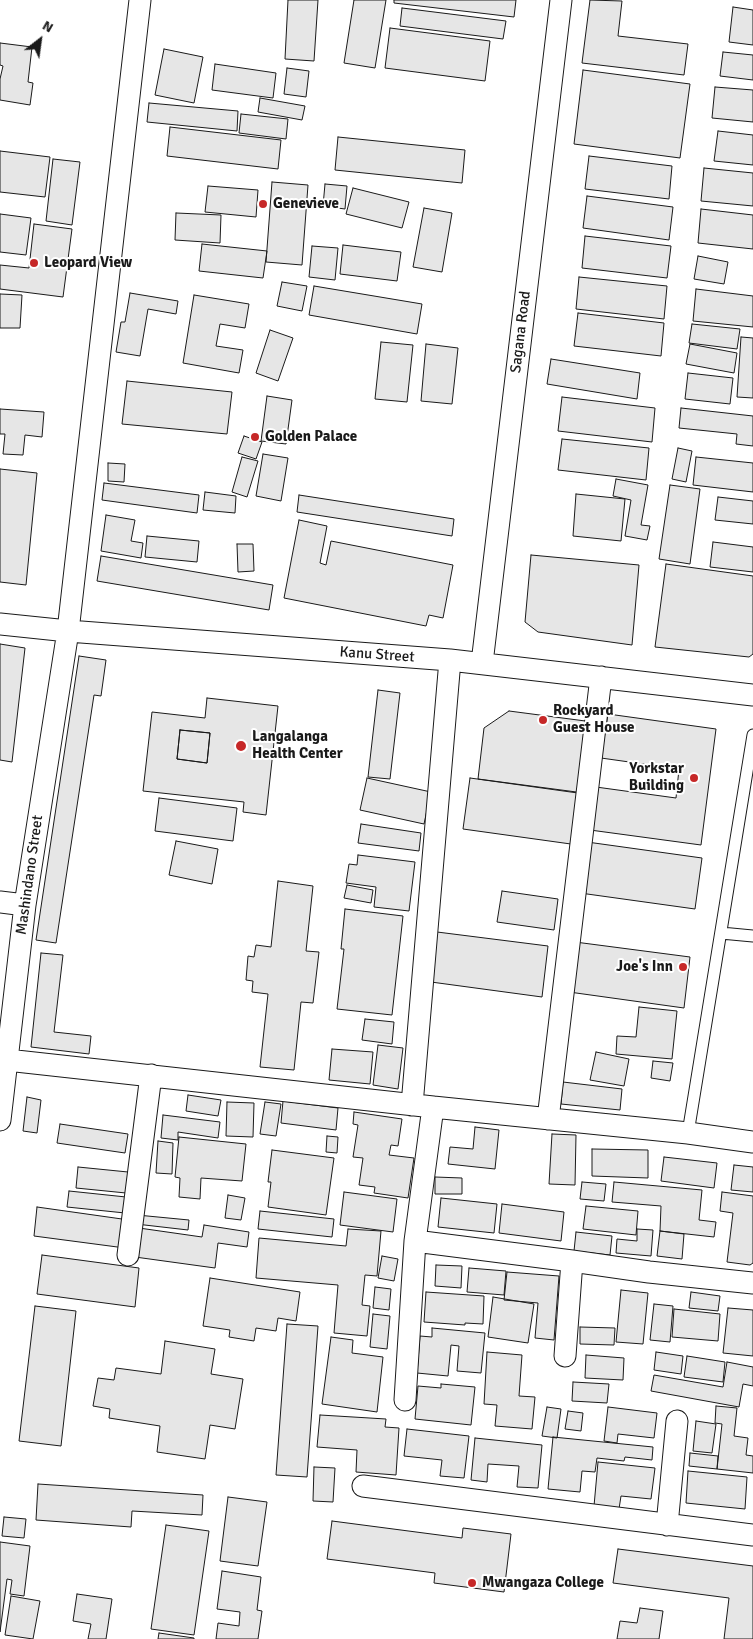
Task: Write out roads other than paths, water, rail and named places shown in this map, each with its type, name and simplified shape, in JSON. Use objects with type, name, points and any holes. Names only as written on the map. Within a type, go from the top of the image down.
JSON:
[{"type":"street","name":"Mashindano Street","points":[[0,1120],[25,905],[68,631],[140,0]]},
{"type":"street","name":"Sagana Road","points":[[482,664],[561,0]]},
{"type":"street","name":"Kanu Street","points":[[0,624],[68,631],[450,660],[753,695]]},
{"type":"street","points":[[412,1104],[450,660]]},
{"type":"street","points":[[548,1119],[601,677]]},
{"type":"street","points":[[0,902],[25,905]]},
{"type":"street","points":[[7,1060],[753,1142]]},
{"type":"street","points":[[128,1255],[151,1075]]},
{"type":"street","points":[[405,1400],[415,1241],[433,1108]]},
{"type":"street","points":[[415,1241],[649,1272],[753,1283]]},
{"type":"street","points":[[564,1356],[572,1261]]},
{"type":"street","points":[[666,1524],[677,1421]]},
{"type":"street","points":[[363,1486],[753,1535]]},
{"type":"lane","points":[[688,1134],[753,735]]},
{"type":"lane","points":[[721,933],[753,936]]},
{"type":"place","name":"Genevieve","points":[[263,204]]},
{"type":"place","name":"Leopard View","points":[[34,263]]},
{"type":"place","name":"Golden Palace","points":[[255,437]]},
{"type":"place","name":"Rockyard Guest House","points":[[543,720]]},
{"type":"place","name":"Langalanga Health Center","points":[[241,746]]},
{"type":"place","name":"Yorkstar Building","points":[[694,778]]},
{"type":"place","name":"Joe's Inn","points":[[683,967]]},
{"type":"place","name":"Mwangaza College","points":[[472,1583]]}]
